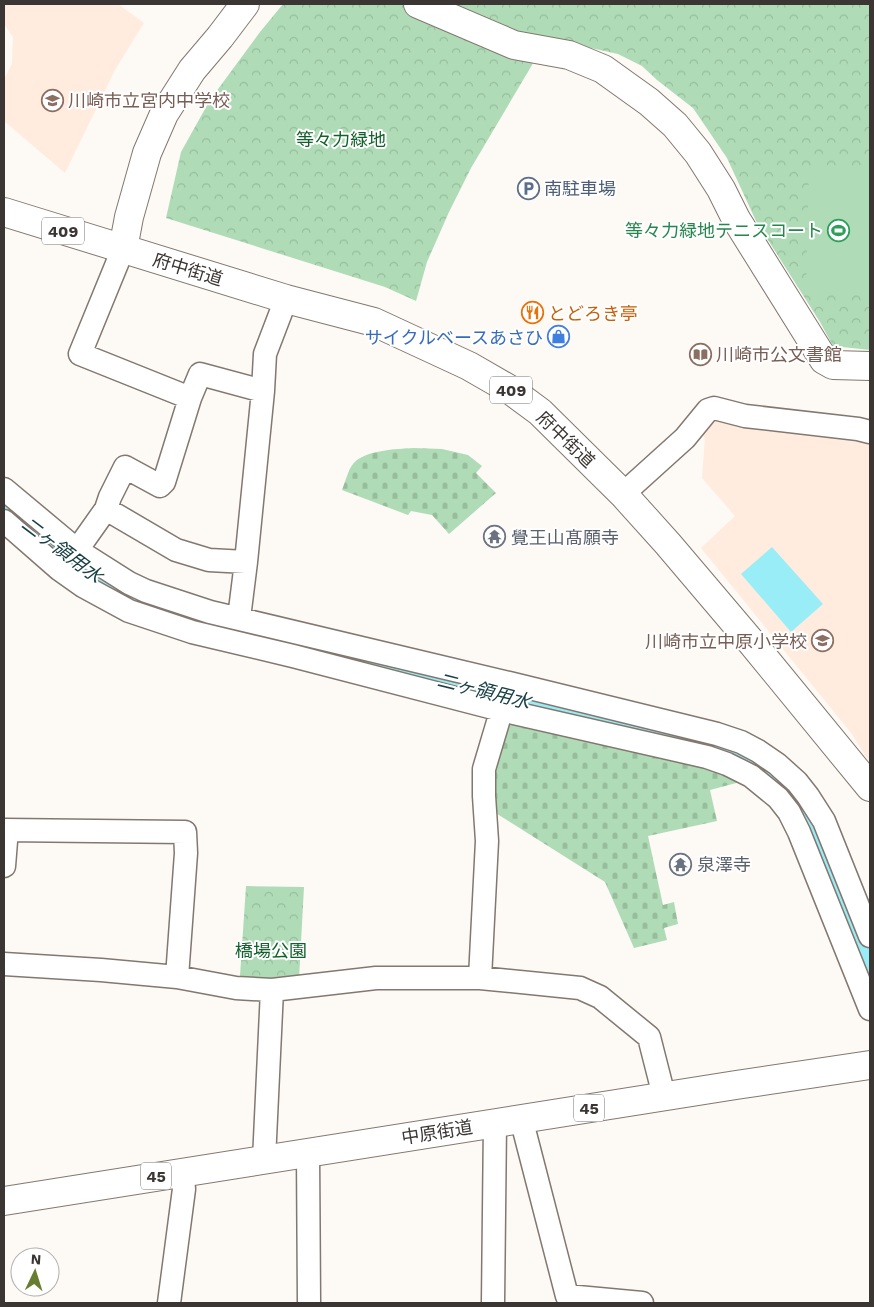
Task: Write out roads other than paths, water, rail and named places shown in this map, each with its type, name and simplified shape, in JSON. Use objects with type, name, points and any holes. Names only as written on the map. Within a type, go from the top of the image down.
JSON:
[{"type":"main road","points":[[123,249],[129,217],[147,153],[164,114],[192,70],[245,4]]},
{"type":"main road","points":[[418,4],[514,45],[569,55],[603,69],[649,102],[675,125],[698,153],[721,189],[736,219],[824,360],[833,364],[870,366]]},
{"type":"main road","name":"府中街道","points":[[4,212],[286,299],[374,322],[469,366],[509,389],[540,412],[623,494],[752,643],[870,788]]},
{"type":"main road","name":"中原街道","points":[[4,1201],[508,1120],[870,1065]]},
{"type":"street","points":[[123,249],[80,354],[190,398]]},
{"type":"street","points":[[239,618],[266,354],[286,299]]},
{"type":"street","points":[[77,550],[106,509],[125,468],[160,486],[164,482],[190,398],[200,374],[263,391]]},
{"type":"street","points":[[623,494],[685,438],[708,410],[714,408],[746,416],[870,432]]},
{"type":"street","points":[[4,489],[77,550],[128,583],[146,591],[197,608],[717,734],[741,742],[777,764],[797,782],[808,796],[824,821],[870,936]]},
{"type":"street","points":[[106,509],[176,550],[209,560],[246,562]]},
{"type":"street","points":[[4,521],[59,569],[83,586],[129,611],[192,632],[501,710],[707,757],[728,764],[751,776],[778,798],[789,812],[799,832],[870,1009]]},
{"type":"street","points":[[480,978],[487,841],[484,769],[509,683]]},
{"type":"street","points":[[4,866],[5,830],[185,832],[186,853],[177,977]]},
{"type":"street","points":[[4,964],[177,977],[236,988],[272,990],[376,978],[480,978],[580,988],[600,997],[649,1037],[664,1096]]},
{"type":"street","points":[[264,1160],[272,990]]},
{"type":"street","points":[[493,1303],[508,1120]]},
{"type":"street","points":[[508,1120],[567,1296],[642,1303]]},
{"type":"street","points":[[308,1153],[309,1303]]},
{"type":"street","points":[[169,1303],[184,1189],[182,1172]]},
{"type":"water","points":[[772,547],[823,604],[791,632],[741,574]]},
{"type":"waterway","name":"二ヶ領用水","points":[[4,505],[73,563],[136,600],[155,607],[237,631],[719,747],[750,760],[767,771],[794,799],[812,832],[836,884],[870,972]]},
{"type":"place","name":"川崎市立宮内中学校","points":[[52,100]]},
{"type":"place","name":"南駐車場","points":[[528,188]]},
{"type":"place","name":"等々力緑地テニスコート","points":[[839,230]]},
{"type":"place","name":"とどろき亭","points":[[532,313]]},
{"type":"place","name":"サイクルベースあさひ","points":[[559,337]]},
{"type":"place","name":"川崎市公文書館","points":[[700,354]]},
{"type":"place","name":"覺王山髙願寺","points":[[495,537]]},
{"type":"place","name":"川崎市立中原小学校","points":[[823,641]]},
{"type":"place","name":"泉澤寺","points":[[681,864]]},
{"type":"park label","name":"等々力緑地","points":[[341,139]]},
{"type":"park label","name":"橋場公園","points":[[271,950]]}]
